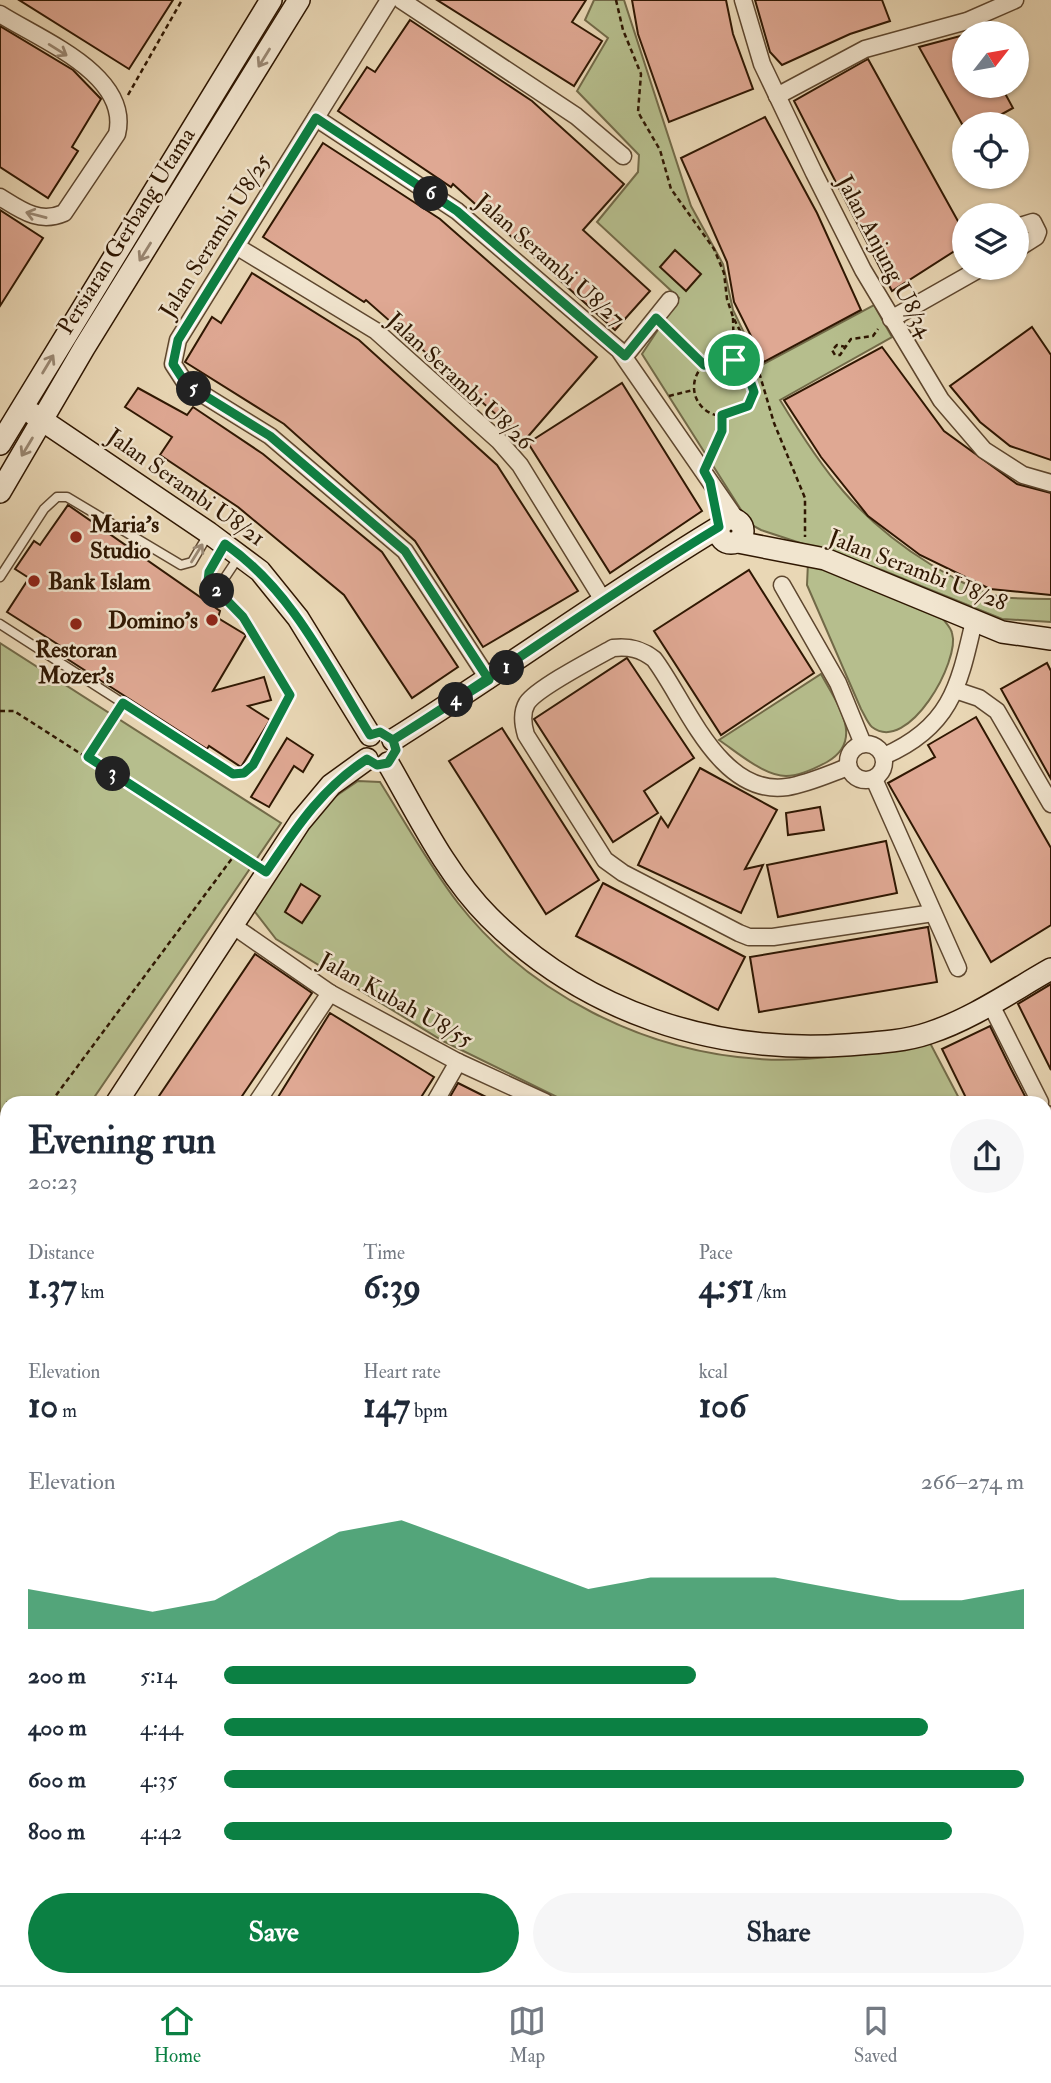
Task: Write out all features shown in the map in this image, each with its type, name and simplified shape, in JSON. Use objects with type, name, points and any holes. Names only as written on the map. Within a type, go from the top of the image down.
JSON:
[{"type":"street","name":"Persiaran Gerbang Utama","points":[[0,444],[271,0]]},
{"type":"street","name":"Persiaran Gerbang Utama","points":[[0,492],[299,0]]},
{"type":"street","name":"Jalan Serambi U8/25","points":[[389,0],[178,340],[173,353],[178,373],[186,384],[270,436],[405,551],[489,680]]},
{"type":"street","points":[[401,0],[576,116],[623,156]]},
{"type":"street","name":"Jalan Anjung U8/34","points":[[743,0],[750,29],[777,96],[863,270],[941,400],[984,450],[1023,475],[1051,483]]},
{"type":"street","points":[[967,21],[995,0]]},
{"type":"street","points":[[967,21],[1015,0]]},
{"type":"street","points":[[0,14],[94,72],[111,92],[118,113],[117,134],[74,203],[64,213],[51,219],[26,214],[0,197]]},
{"type":"street","points":[[777,96],[864,49],[952,25]]},
{"type":"street","name":"Jalan Serambi U8/27","points":[[316,118],[457,211],[625,356],[707,477],[730,530]]},
{"type":"street","points":[[1029,223],[1033,222],[1038,232],[1029,241]]},
{"type":"street","name":"Jalan Serambi U8/26","points":[[236,246],[376,331],[499,441],[520,465],[603,600]]},
{"type":"street","points":[[953,283],[956,280]]},
{"type":"street","points":[[891,319],[959,280]]},
{"type":"street","points":[[625,356],[670,300]]},
{"type":"street","name":"Jalan Serambi U8/21","points":[[23,407],[225,544],[279,592],[370,735]]},
{"type":"street","points":[[393,740],[489,680],[677,552],[730,530]]},
{"type":"street","name":"Jalan Serambi U8/28","points":[[730,530],[767,545],[825,559],[1002,632],[1051,639]]},
{"type":"street","points":[[782,585],[838,683],[863,744]]},
{"type":"street","points":[[884,756],[904,747],[929,730],[949,705],[956,690],[974,621]]},
{"type":"street","points":[[848,767],[787,787],[762,785],[733,771],[720,762],[708,746],[654,659],[646,652],[624,646],[613,648],[536,694],[525,706],[523,715],[526,736],[605,860],[623,873],[739,933],[749,937],[774,937],[933,914]]},
{"type":"street","points":[[956,690],[989,703],[997,710],[1051,804]]},
{"type":"street","points":[[121,1096],[266,872],[318,798],[339,778],[377,761],[396,750],[393,740],[380,732],[370,735],[363,749],[377,761],[444,860],[488,916],[552,970],[590,993],[659,1024],[741,1044],[825,1046],[928,1034],[1051,969]]},
{"type":"street","points":[[863,744],[878,747],[884,756],[884,767],[874,779],[858,779],[848,767],[849,755],[863,744]]},
{"type":"street","points":[[874,779],[958,968]]},
{"type":"street","name":"Jalan Kubah U8/55","points":[[232,925],[330,993],[458,1062],[532,1096]]},
{"type":"street","points":[[261,1096],[330,993]]},
{"type":"street","points":[[990,1003],[1037,1096]]},
{"type":"street","points":[[438,1096],[458,1062]]},
{"type":"lane","points":[[0,577],[44,509],[57,497],[67,497],[181,565],[225,544]]},
{"type":"lane","points":[[0,624],[233,774],[249,770],[290,695],[243,617],[216,591],[207,577],[225,544]]},
{"type":"lane","points":[[216,591],[225,544]]},
{"type":"path","points":[[118,113],[182,0]]},
{"type":"path","points":[[616,0],[623,30],[641,74],[638,112],[657,142],[671,189],[713,249],[724,273],[727,299],[733,317],[756,362],[774,423],[804,498],[804,554]]},
{"type":"path","points":[[733,317],[734,360]]},
{"type":"path","points":[[656,318],[704,365]]},
{"type":"path","points":[[846,347],[855,337],[877,333],[881,324],[891,319]]},
{"type":"path","points":[[711,359],[734,360],[746,369],[754,392],[748,406],[722,415],[701,405],[693,390],[695,373],[704,365],[711,359]]},
{"type":"path","points":[[655,400],[693,390]]},
{"type":"path","points":[[707,477],[722,431],[722,415]]},
{"type":"path","points":[[88,757],[123,703]]},
{"type":"path","points":[[0,712],[14,711],[266,872]]},
{"type":"path","points":[[55,1096],[236,853]]},
{"type":"green space","points":[[594,0],[624,0],[691,206],[723,264],[733,310],[760,366],[874,305],[892,337],[780,400],[827,471],[862,511],[904,547],[954,578],[988,593],[1010,598],[1051,599],[1051,622],[1002,619],[882,570],[750,524],[642,354],[679,298],[597,222],[638,172],[639,155],[577,91],[608,38],[585,20]]},
{"type":"green space","points":[[808,562],[943,619],[951,629],[953,646],[940,682],[916,717],[901,728],[886,732],[872,727],[861,709],[807,585]]},
{"type":"green space","points":[[0,643],[281,823],[95,1096],[0,1096]]},
{"type":"green space","points":[[821,674],[840,708],[846,732],[845,743],[839,753],[827,762],[796,775],[778,775],[751,762],[719,740]]},
{"type":"green space","points":[[358,781],[380,782],[447,889],[487,936],[519,965],[554,991],[633,1031],[717,1054],[781,1060],[866,1052],[929,1041],[958,1096],[555,1096],[443,1041],[276,939],[252,908],[317,809]]},
{"type":"building","points":[[19,0],[173,0],[129,69]]},
{"type":"building","points":[[437,0],[586,0],[572,22],[602,41],[574,86]]},
{"type":"building","points":[[632,0],[726,0],[733,34],[753,89],[669,122],[638,34]]},
{"type":"building","points":[[755,0],[882,0],[890,21],[850,34],[782,65],[770,52]]},
{"type":"building","points":[[410,20],[532,101],[624,184],[583,230],[650,291],[615,330],[453,184],[451,187],[338,111],[367,67],[375,72]]},
{"type":"building","points":[[0,26],[73,70],[101,99],[72,147],[78,151],[48,198],[0,167]]},
{"type":"building","points":[[952,38],[952,98],[1008,98],[1013,108],[1006,112],[955,112],[919,47]]},
{"type":"building","points":[[868,59],[952,210],[952,253],[892,291],[794,101]]},
{"type":"building","points":[[765,117],[817,213],[861,310],[764,362],[734,302],[727,262],[681,158]]},
{"type":"building","points":[[323,143],[440,219],[597,357],[525,440],[366,300],[364,302],[263,237]]},
{"type":"building","points":[[0,210],[43,238],[0,306]]},
{"type":"building","points":[[675,250],[701,274],[686,291],[660,267]]},
{"type":"building","points":[[252,273],[359,340],[497,465],[578,591],[483,647],[415,541],[284,424],[185,362],[212,317],[221,323]]},
{"type":"building","points":[[1032,327],[1051,355],[1051,460],[1010,446],[980,422],[950,386]]},
{"type":"building","points":[[882,347],[944,431],[1017,484],[1051,493],[1051,595],[990,589],[920,555],[868,516],[821,457],[784,400]]},
{"type":"building","points":[[622,383],[702,511],[610,573],[528,443]]},
{"type":"building","points":[[138,388],[187,415],[193,407],[263,454],[382,552],[458,667],[412,698],[344,595],[238,507],[160,455],[172,437],[125,407]]},
{"type":"building","points":[[68,505],[220,611],[218,618],[246,635],[213,691],[264,677],[271,700],[248,706],[270,720],[241,767],[209,746],[207,749],[58,653],[62,647],[7,612],[29,578],[15,569],[34,541],[40,545]]},
{"type":"building","points":[[749,570],[814,673],[721,735],[654,631]]},
{"type":"building","points":[[627,658],[694,758],[644,791],[658,813],[613,842],[534,719]]},
{"type":"building","points":[[1047,663],[1051,671],[1051,779],[1001,689]]},
{"type":"building","points":[[976,717],[1051,848],[1051,925],[991,962],[888,783],[935,757],[928,745]]},
{"type":"building","points":[[502,728],[599,880],[546,914],[449,761]]},
{"type":"building","points":[[287,738],[313,755],[303,772],[294,766],[269,807],[251,797]]},
{"type":"building","points":[[700,768],[777,810],[745,869],[763,865],[741,913],[638,865],[661,817],[668,827]]},
{"type":"building","points":[[820,807],[824,830],[788,835],[786,813]]},
{"type":"building","points":[[886,841],[897,893],[778,917],[767,865]]},
{"type":"building","points":[[603,883],[745,957],[718,1010],[576,936]]},
{"type":"building","points":[[301,884],[320,896],[302,923],[285,912]]},
{"type":"building","points":[[928,927],[937,982],[759,1012],[750,957]]},
{"type":"building","points":[[255,954],[312,993],[242,1096],[159,1096]]},
{"type":"building","points":[[1051,984],[1051,1070],[1018,1004]]},
{"type":"building","points":[[330,1013],[434,1077],[422,1096],[279,1096]]},
{"type":"building","points":[[990,1026],[1025,1096],[965,1096],[942,1049]]},
{"type":"building","points":[[458,1083],[484,1096],[450,1096]]},
{"type":"place","name":"Maria's Studio","points":[[76,537]]},
{"type":"place","name":"Bank Islam","points":[[34,581]]},
{"type":"place","name":"Domino's","points":[[212,620]]},
{"type":"place","name":"Restoran Mozer's","points":[[76,624]]},
{"type":"route","points":[[734,360],[711,359],[704,365],[656,318],[625,356],[472,222],[316,118],[178,340],[173,353],[173,364],[186,384],[270,436],[405,551],[489,680],[441,710],[393,740],[396,750],[388,763],[377,765],[367,759],[346,772],[318,798],[266,872],[88,757],[123,703],[233,774],[244,773],[253,765],[290,695],[287,685],[243,617],[208,581],[209,572],[225,544],[260,570],[279,592],[370,735],[385,733],[393,740],[489,680],[603,600],[719,527],[721,524],[710,482],[704,471],[722,431],[722,415],[732,414],[748,406],[754,392],[746,369],[734,360]]}]
